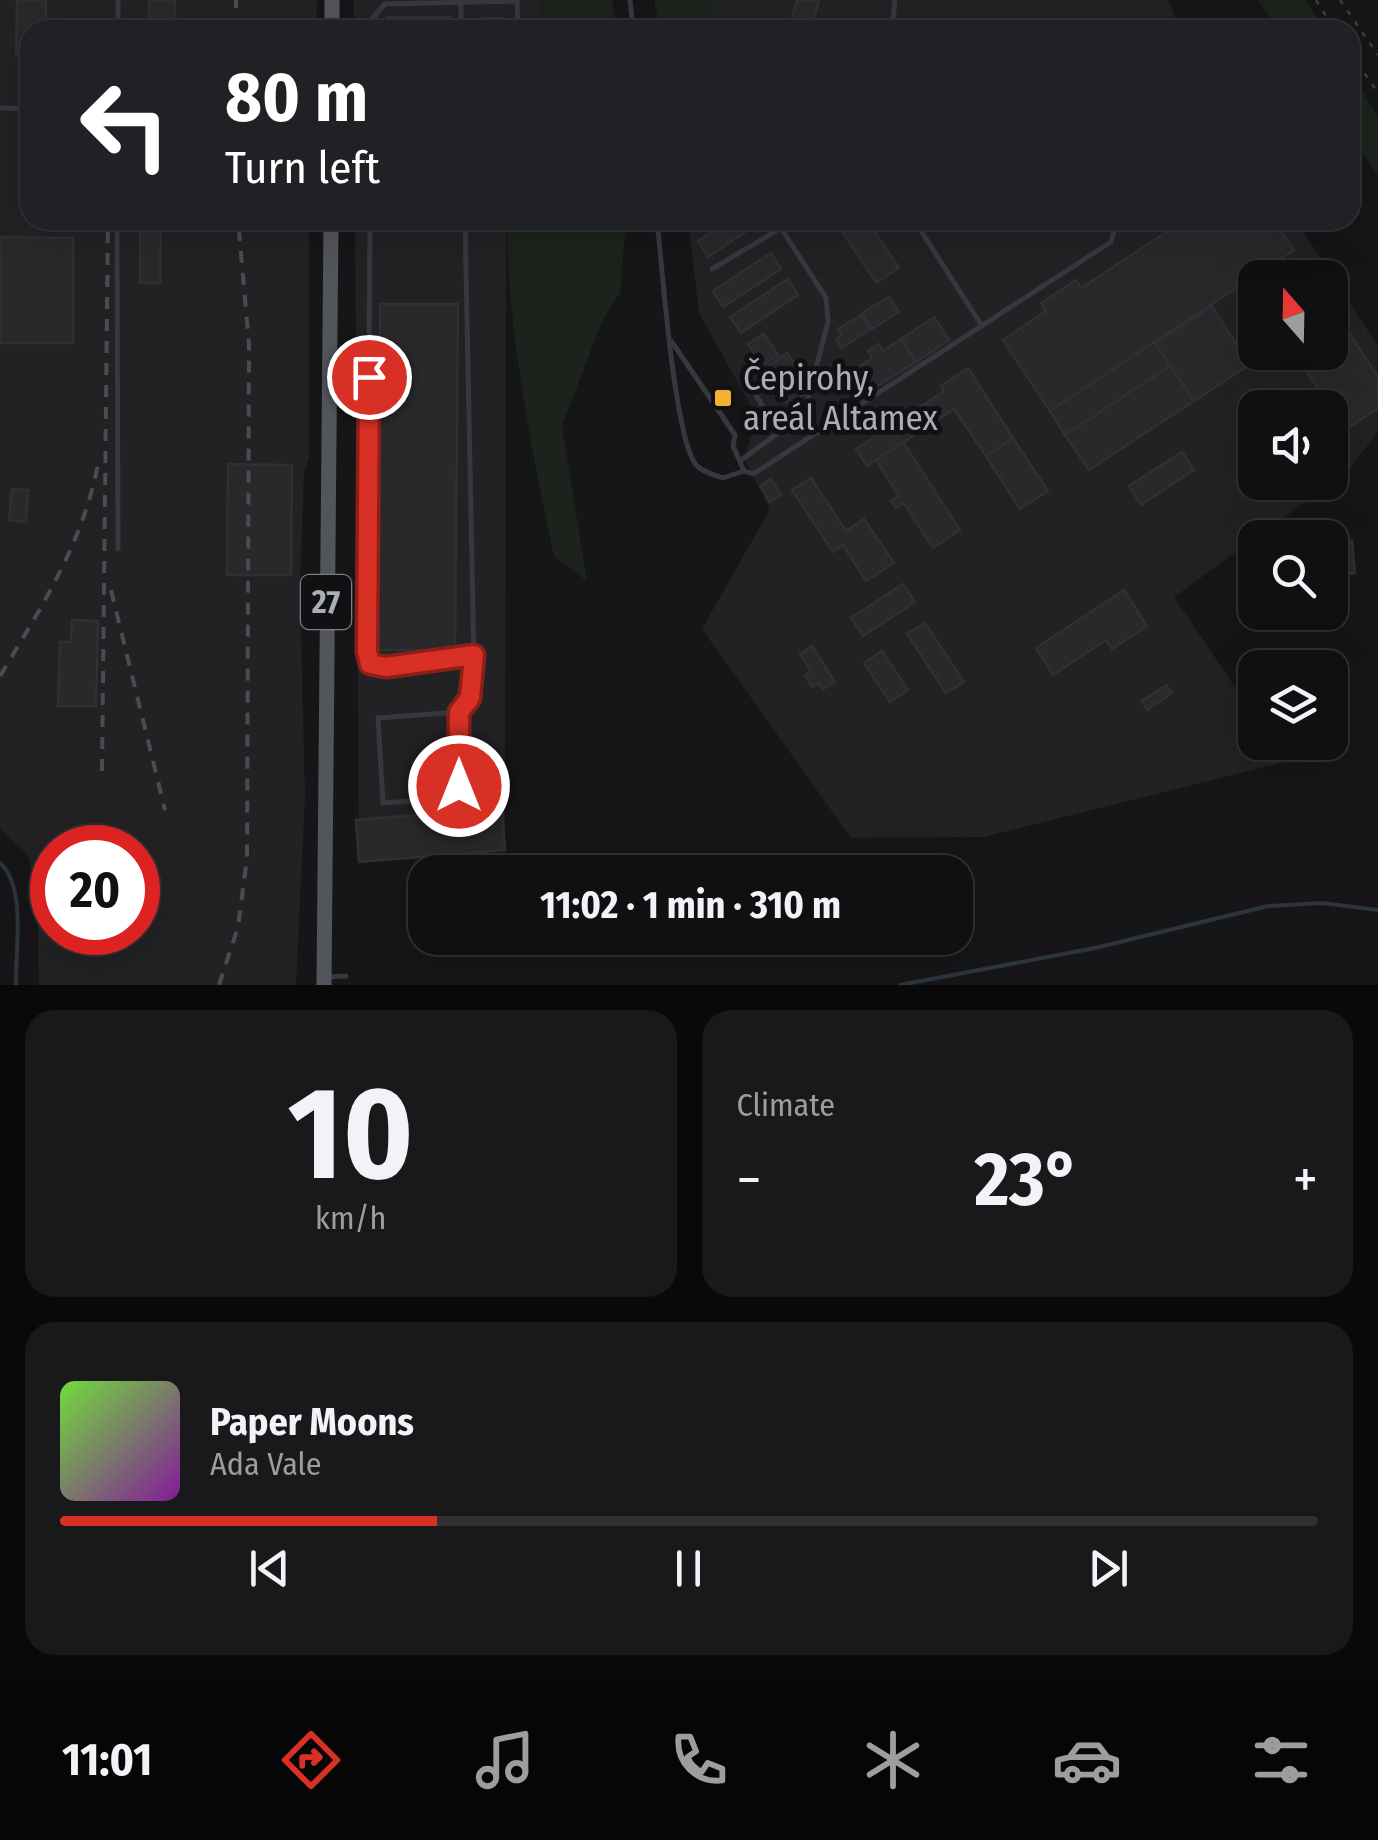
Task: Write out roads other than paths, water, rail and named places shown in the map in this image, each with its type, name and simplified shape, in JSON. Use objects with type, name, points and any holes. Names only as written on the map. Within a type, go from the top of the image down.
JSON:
[{"type":"main road","name":"27","points":[[324,981],[330,230]]},
{"type":"lane","points":[[372,20],[385,4],[517,0]]},
{"type":"lane","points":[[116,230],[118,549]]},
{"type":"lane","points":[[370,230],[370,664],[386,667],[474,655]]},
{"type":"lane","points":[[459,712],[378,718],[382,803],[448,798],[459,786],[459,712],[470,698],[474,655],[465,230]]},
{"type":"lane","points":[[658,230],[684,443],[698,468],[723,478],[744,471],[753,474],[1111,242],[1114,230]]},
{"type":"lane","points":[[712,270],[778,230]]},
{"type":"lane","points":[[740,461],[804,414],[828,322],[826,298],[782,230]]},
{"type":"lane","points":[[920,230],[982,326]]},
{"type":"lane","points":[[672,342],[735,436],[732,446],[744,471]]},
{"type":"lane","points":[[744,374],[778,433]]},
{"type":"lane","points":[[324,981],[346,976]]},
{"type":"waterway","points":[[0,863],[14,887],[17,903],[16,985]]},
{"type":"waterway","points":[[900,985],[1095,948],[1268,906],[1322,903],[1378,910]]},
{"type":"railway","points":[[236,0],[236,20]]},
{"type":"railway","points":[[102,771],[108,230]]},
{"type":"railway","points":[[219,985],[238,927],[247,858],[249,344],[239,230]]},
{"type":"railway","points":[[0,676],[71,548],[98,464]]},
{"type":"railway","points":[[111,590],[165,810]]},
{"type":"place","name":"Čepirohy, areál Altamex","points":[[723,398]]}]
